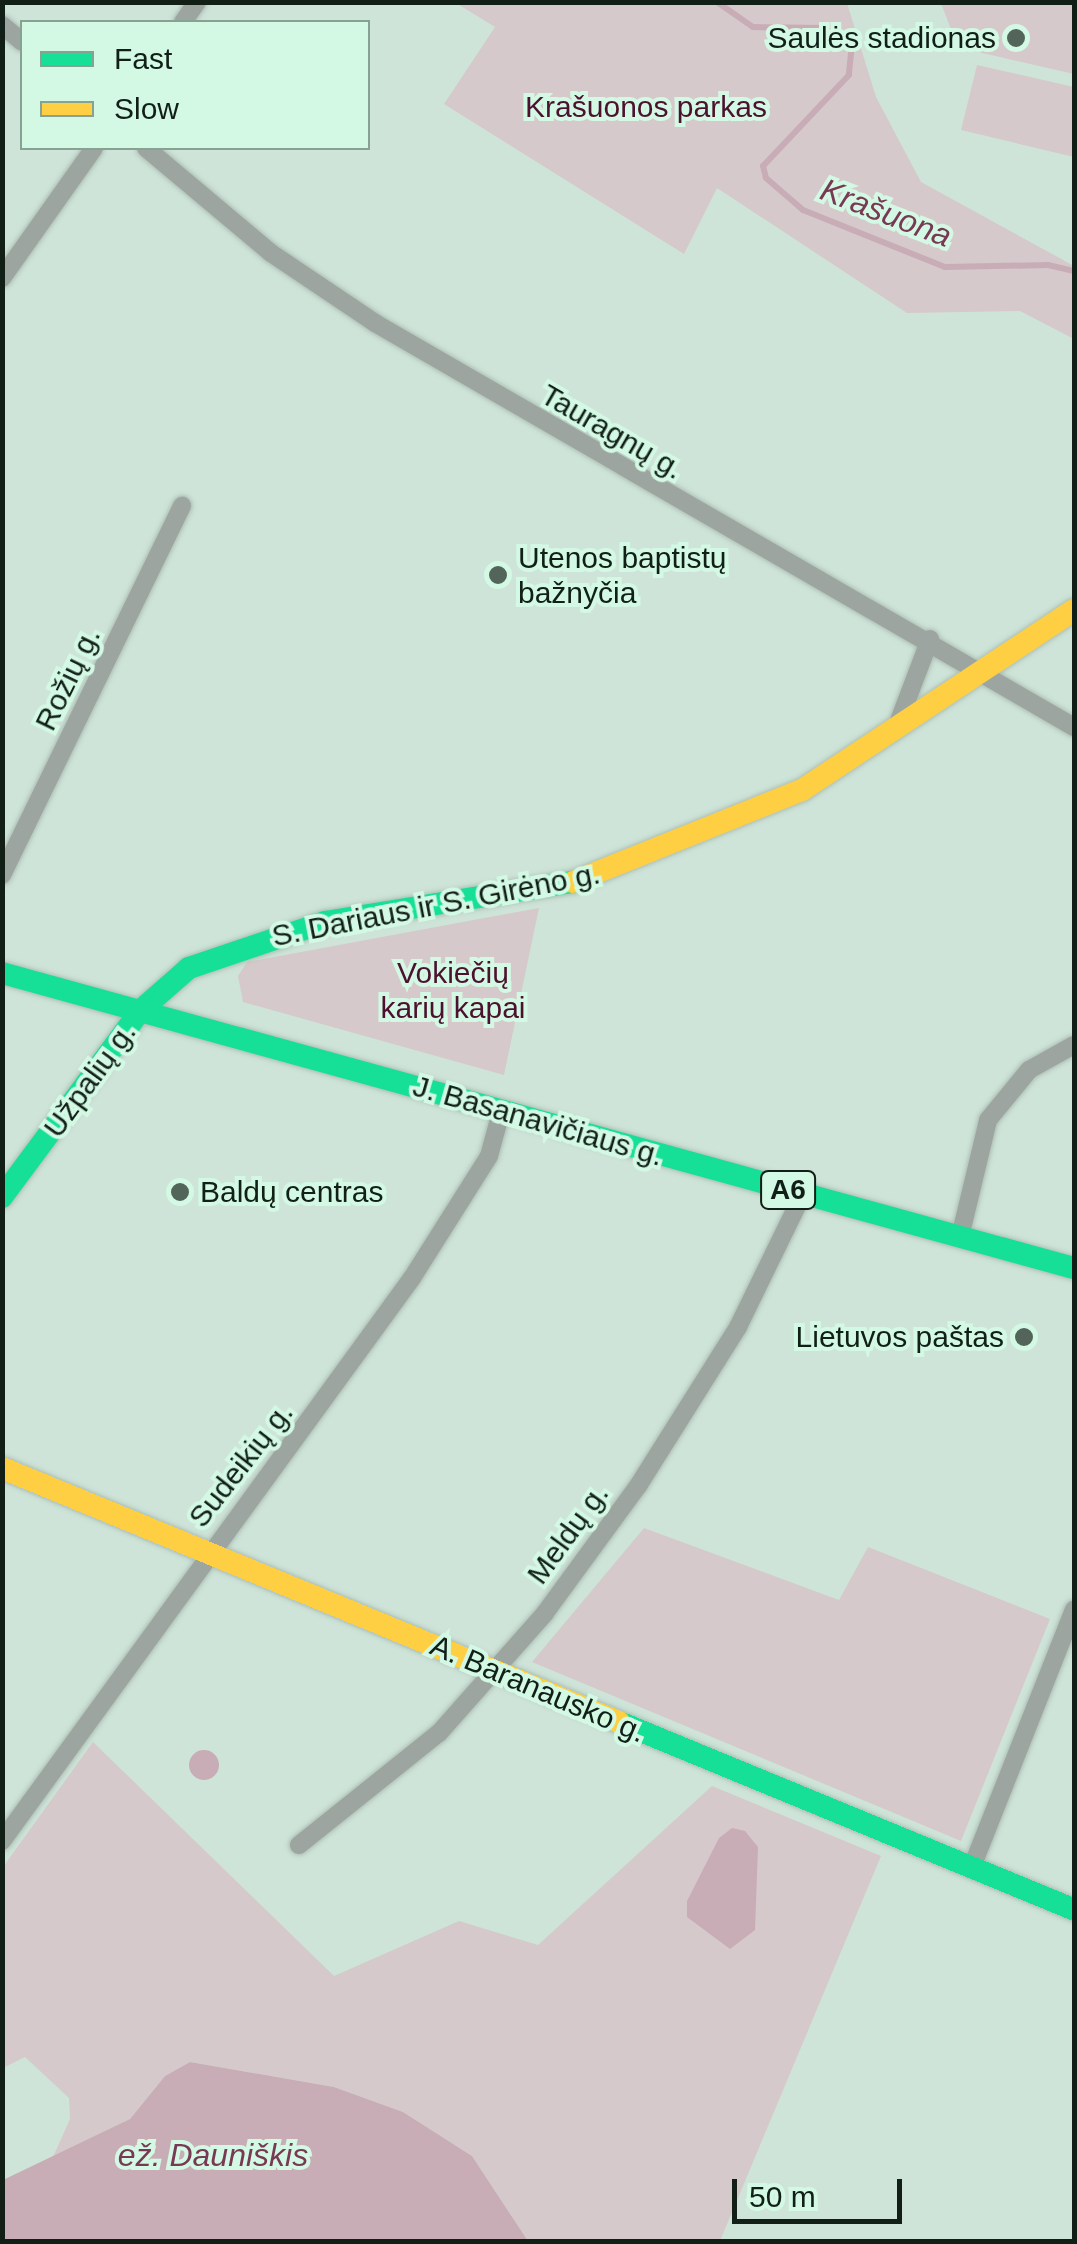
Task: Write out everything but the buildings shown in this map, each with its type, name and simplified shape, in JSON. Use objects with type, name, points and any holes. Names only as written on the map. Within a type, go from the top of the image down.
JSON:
[{"type":"street","points":[[2,278],[93,150]]},
{"type":"street","name":"Tauragnų g.","points":[[148,150],[271,252],[375,323],[697,513],[930,640],[1074,728]]},
{"type":"street","name":"Rožių g.","points":[[2,876],[182,506]]},
{"type":"street","name":"S. Dariaus ir S. Girėno g.","points":[[141,1010],[190,968],[265,938],[325,922],[561,886],[610,871],[802,790],[1074,610]]},
{"type":"street","points":[[897,726],[930,640]]},
{"type":"street","name":"J. Basanavičiaus g.","points":[[2,973],[1074,1268]]},
{"type":"street","name":"Užpalių g.","points":[[2,1198],[141,1010]]},
{"type":"street","points":[[960,1236],[988,1120],[1029,1070],[1074,1045]]},
{"type":"street","name":"Sudeikių g.","points":[[2,1841],[208,1552],[412,1278],[489,1156],[501,1112]]},
{"type":"street","name":"Meldų g.","points":[[299,1846],[439,1734],[498,1672],[648,1470],[738,1328],[803,1194]]},
{"type":"street","name":"A. Baranausko g.","points":[[2,1468],[1074,1910]]},
{"type":"street","points":[[972,1867],[1074,1608]]},
{"type":"green space","name":"Krašuonos parkas","points":[[456,3],[847,3],[876,97],[921,182],[1074,266],[1074,339],[1020,311],[907,313],[717,188],[684,254],[444,104],[495,27]]},
{"type":"green space","name":"Saulės stadionas","points":[[941,3],[1074,3],[1074,74],[978,52],[952,32]]},
{"type":"green space","points":[[977,65],[1074,87],[1074,157],[961,130]]},
{"type":"green space","name":"Vokiečių karių kapai","points":[[539,908],[504,1075],[243,1002],[238,976],[247,962]]},
{"type":"green space","points":[[644,1528],[839,1600],[868,1547],[1050,1619],[961,1841],[532,1662]]},
{"type":"green space","points":[[93,1742],[334,1976],[459,1921],[538,1945],[712,1786],[881,1856],[720,2241],[528,2241],[472,2156],[403,2112],[334,2087],[190,2062],[165,2076],[130,2119],[53,2157],[70,2119],[69,2098],[25,2057],[3,2068],[3,1867]]},
{"type":"water","points":[[204,1750],[218,1759],[219,1765],[210,1779],[204,1780],[190,1771],[189,1765],[198,1751]]},
{"type":"water","points":[[732,1828],[745,1831],[758,1847],[755,1930],[730,1949],[687,1917],[687,1901],[719,1838]]},
{"type":"water","name":"ež. Dauniškis","points":[[190,2062],[334,2087],[403,2112],[472,2156],[528,2241],[3,2241],[3,2180],[130,2119],[165,2076]]},
{"type":"waterway","name":"Krašuona","points":[[717,2],[753,27],[824,28],[852,44],[849,75],[763,166],[766,178],[803,210],[945,267],[1048,265],[1074,271]]},
{"type":"traffic: fast","points":[[2,1197],[141,1010],[189,968],[325,922],[573,882]]},
{"type":"traffic: fast","points":[[2,973],[1074,1268]]},
{"type":"traffic: fast","points":[[619,1722],[1074,1910]]},
{"type":"traffic: slow","points":[[573,882],[802,790],[1074,610]]},
{"type":"traffic: slow","points":[[2,1468],[619,1722]]},
{"type":"place","name":"Saulės stadionas","points":[[1016,38]]},
{"type":"place","name":"Utenos baptistų bažnyčia","points":[[498,575]]},
{"type":"place","name":"Baldų centras","points":[[180,1192]]},
{"type":"place","name":"Lietuvos paštas","points":[[1024,1337]]}]
